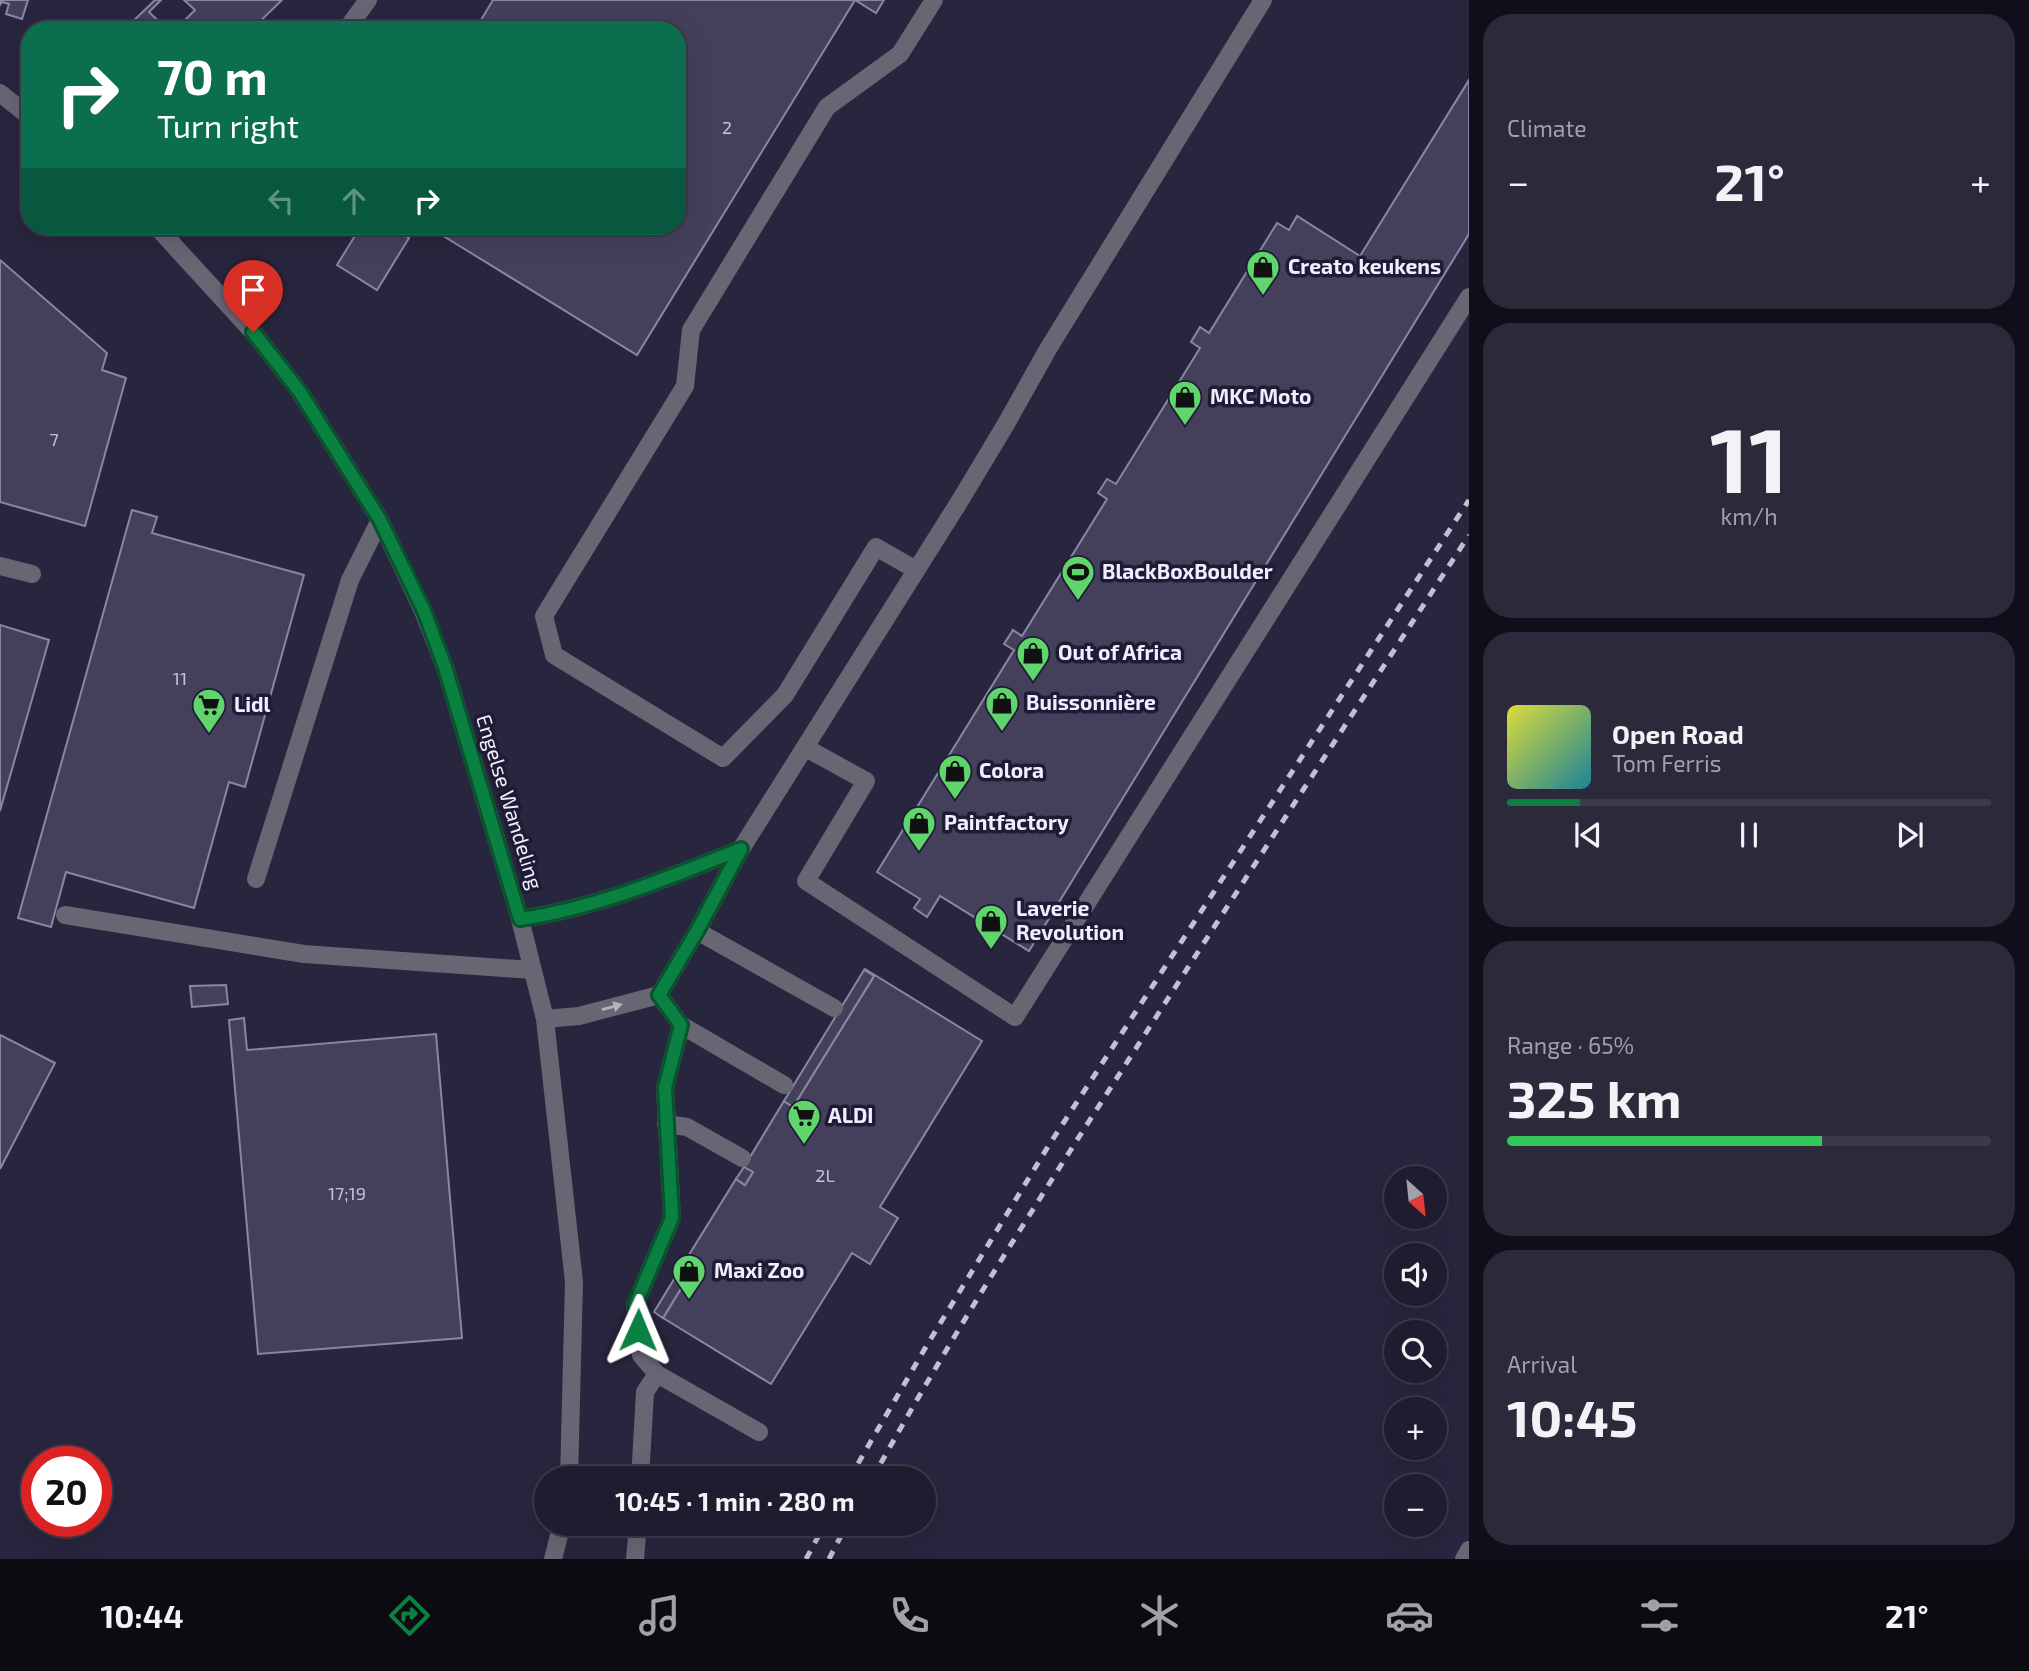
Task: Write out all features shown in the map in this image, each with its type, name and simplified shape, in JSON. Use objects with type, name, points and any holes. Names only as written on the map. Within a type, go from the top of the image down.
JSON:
[{"type":"street","points":[[353,21],[368,0]]},
{"type":"street","points":[[916,570],[876,547],[785,695],[723,758],[554,655],[544,617],[685,386],[691,330],[827,107],[901,54],[934,0]]},
{"type":"street","points":[[545,1019],[579,1016],[659,995],[741,849],[1006,425],[1048,349],[1264,0]]},
{"type":"street","points":[[1,96],[21,110]]},
{"type":"street","name":"Engelse Wandeling","points":[[167,235],[253,332],[300,392],[380,520],[424,611],[445,667],[520,919],[545,1019],[574,1282],[569,1466]]},
{"type":"street","points":[[806,748],[866,781],[806,881],[1015,1017],[1469,298]]},
{"type":"street","points":[[256,879],[350,580],[380,520]]},
{"type":"street","points":[[0,566],[32,574]]},
{"type":"street","points":[[520,919],[548,915],[641,888],[741,849]]},
{"type":"street","points":[[65,915],[304,954],[531,970]]},
{"type":"street","points":[[697,931],[834,1008]]},
{"type":"street","points":[[659,995],[681,1025],[784,1085]]},
{"type":"street","points":[[681,1025],[665,1088],[672,1218],[635,1305],[641,1355],[657,1374],[758,1432]]},
{"type":"street","points":[[666,1124],[687,1127],[742,1158]]},
{"type":"street","points":[[641,1466],[645,1392],[657,1374]]},
{"type":"street","points":[[553,1559],[559,1536]]},
{"type":"street","points":[[635,1559],[637,1536]]},
{"type":"street","points":[[1464,1559],[1469,1550]]},
{"type":"building","points":[[0,0],[28,0],[22,19],[6,14],[9,4],[2,2],[0,5]]},
{"type":"building","points":[[155,0],[161,0],[149,12],[158,21],[133,21]]},
{"type":"building","points":[[184,0],[282,0],[260,21],[184,21],[195,10]]},
{"type":"building","points":[[493,0],[855,0],[637,355],[442,235],[686,235],[686,21],[480,21]]},
{"type":"building","points":[[855,0],[884,0],[876,13]]},
{"type":"building","points":[[1469,80],[1469,234],[1029,951],[940,896],[927,917],[914,908],[920,899],[877,872],[1014,650],[1004,644],[1013,630],[1022,636],[1107,499],[1098,493],[1107,479],[1116,484],[1200,348],[1191,342],[1200,327],[1209,333],[1277,223],[1289,230],[1297,216],[1360,256]]},
{"type":"building","points":[[355,235],[404,235],[409,238],[377,290],[337,265]]},
{"type":"building","points":[[0,260],[107,353],[102,370],[126,378],[85,526],[0,502]]},
{"type":"building","points":[[132,510],[157,517],[152,533],[304,575],[245,787],[229,782],[194,908],[66,872],[51,927],[18,918]]},
{"type":"building","points":[[0,625],[49,640],[0,811]]},
{"type":"building","points":[[865,969],[982,1041],[880,1207],[898,1218],[870,1264],[852,1253],[771,1384],[663,1318],[696,1264],[687,1258],[736,1179],[745,1185],[753,1172],[744,1167],[784,1101],[793,1107],[874,976]]},
{"type":"building","points":[[864,970],[874,976],[793,1107],[784,1101]]},
{"type":"building","points":[[226,985],[228,1004],[192,1007],[190,986]]},
{"type":"building","points":[[244,1018],[247,1050],[436,1034],[462,1338],[258,1354],[229,1020]]},
{"type":"building","points":[[0,1035],[55,1063],[0,1169]]},
{"type":"building","points":[[744,1167],[753,1172],[745,1185],[736,1179]]},
{"type":"building","points":[[687,1258],[696,1264],[663,1318],[654,1312]]},
{"type":"railway","points":[[857,1466],[1049,1145],[1469,500]]},
{"type":"railway","points":[[879,1466],[963,1322],[1027,1220],[1469,535]]},
{"type":"railway","points":[[806,1559],[818,1536]]},
{"type":"railway","points":[[829,1559],[841,1536]]},
{"type":"place","name":"Creato keukens","points":[[1263,297]]},
{"type":"place","name":"MKC Moto","points":[[1185,427]]},
{"type":"place","name":"BlackBoxBoulder","points":[[1078,602]]},
{"type":"place","name":"Out of Africa","points":[[1033,683]]},
{"type":"place","name":"Buissonnière","points":[[1002,733]]},
{"type":"place","name":"Lidl","points":[[209,735]]},
{"type":"place","name":"Colora","points":[[955,801]]},
{"type":"place","name":"Paintfactory","points":[[919,853]]},
{"type":"place","name":"Laverie Revolution","points":[[991,951]]},
{"type":"place","name":"ALDI","points":[[804,1146]]},
{"type":"place","name":"Maxi Zoo","points":[[689,1301]]},
{"type":"route","points":[[253,332],[300,392],[344,460],[380,520],[424,611],[445,667],[520,919],[548,915],[641,888],[741,849],[659,995],[681,1025],[665,1088],[672,1218],[635,1305],[638,1330]]}]
